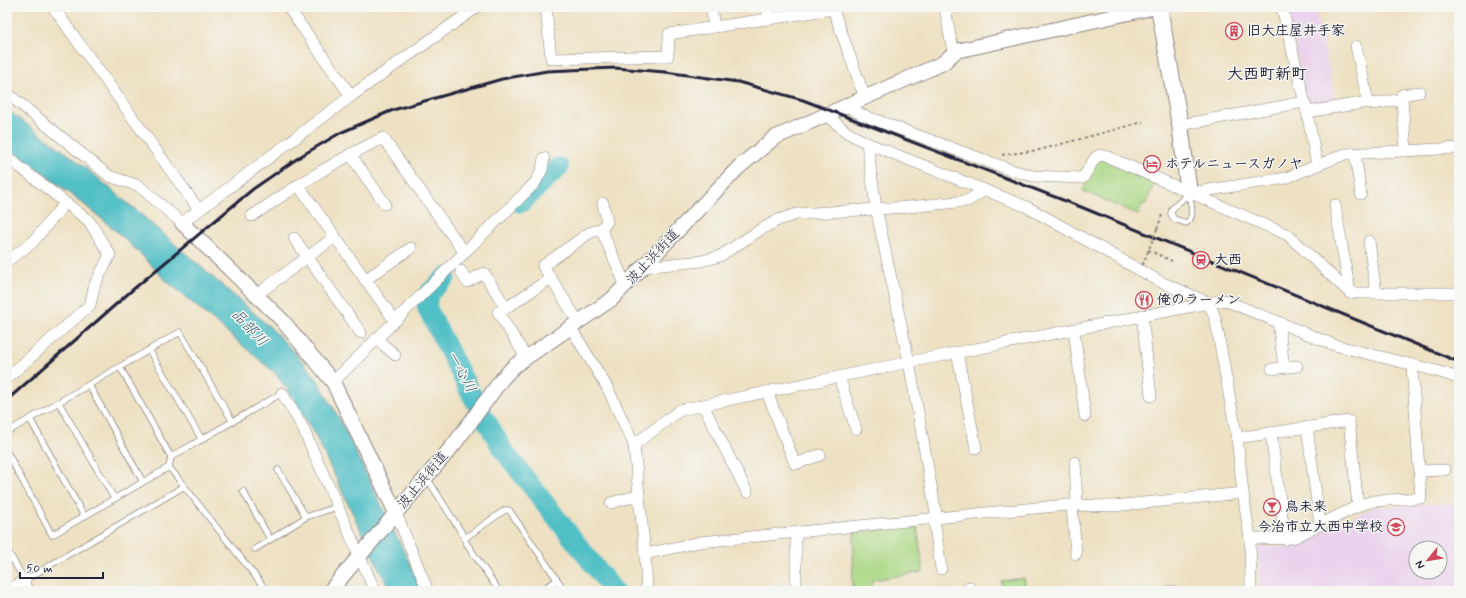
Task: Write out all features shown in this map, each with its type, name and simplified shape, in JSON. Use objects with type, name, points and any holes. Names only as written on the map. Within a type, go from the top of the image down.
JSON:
[{"type":"main road","points":[[1159,7],[1180,125],[1189,193]]},
{"type":"street","points":[[53,7],[200,210]]},
{"type":"street","points":[[288,7],[351,96]]},
{"type":"street","points":[[182,223],[351,96],[477,7]]},
{"type":"street","points":[[546,7],[551,59],[668,56],[669,34],[833,9],[865,98]]},
{"type":"street","points":[[711,7],[714,27]]},
{"type":"street","points":[[767,7],[769,19]]},
{"type":"street","points":[[945,7],[952,42],[956,51],[1156,7]]},
{"type":"street","points":[[1282,7],[1305,107],[1316,165]]},
{"type":"street","points":[[1356,46],[1368,102]]},
{"type":"street","name":"波止浜街道","points":[[362,552],[455,443],[502,379],[526,357],[612,299],[739,167],[759,149],[774,138],[943,63],[956,51]]},
{"type":"street","points":[[1406,151],[1402,95],[1419,92]]},
{"type":"street","points":[[7,93],[109,176],[139,186],[182,223],[282,320],[333,382],[428,591]]},
{"type":"street","points":[[1180,125],[1305,107],[1368,102],[1373,104],[1402,99]]},
{"type":"street","points":[[846,105],[862,115],[1010,170],[1033,176],[1083,178],[1095,158],[1100,155],[1288,235],[1350,293],[1459,293]]},
{"type":"street","points":[[826,115],[848,133],[867,143],[1027,207],[1161,282],[1207,302],[1213,312],[1216,322],[1237,438],[1250,538],[1251,591]]},
{"type":"street","points":[[252,216],[298,185],[350,154],[383,138],[464,252]]},
{"type":"street","points":[[867,143],[876,208],[908,362],[936,519],[941,569]]},
{"type":"street","points":[[1189,193],[1286,178],[1345,154],[1459,148]]},
{"type":"street","points":[[350,154],[385,204]]},
{"type":"street","points":[[1355,154],[1361,194]]},
{"type":"street","points":[[7,157],[89,221],[110,255],[95,284],[90,305],[7,378]]},
{"type":"street","points":[[333,382],[536,183],[542,170],[544,158]]},
{"type":"street","points":[[298,185],[395,321]]},
{"type":"street","points":[[642,267],[702,261],[720,256],[778,220],[797,214],[967,200],[985,190]]},
{"type":"street","points":[[7,261],[32,243],[65,203]]},
{"type":"street","points":[[603,203],[607,222],[601,229],[589,233],[543,266],[607,387],[634,445],[645,554],[647,591]]},
{"type":"street","points":[[1335,205],[1350,293]]},
{"type":"street","points":[[601,229],[626,286]]},
{"type":"street","points":[[256,295],[335,237]]},
{"type":"street","points":[[294,238],[361,334]]},
{"type":"street","points":[[1369,241],[1376,293]]},
{"type":"street","points":[[365,280],[411,248]]},
{"type":"street","points":[[461,270],[467,282],[484,273],[506,308]]},
{"type":"street","points":[[526,357],[498,312],[550,278]]},
{"type":"street","points":[[634,445],[680,410],[957,352],[1207,302],[1224,300],[1334,345],[1459,378]]},
{"type":"street","points":[[1142,315],[1150,396]]},
{"type":"street","points":[[1278,322],[1284,367]]},
{"type":"street","points":[[1074,329],[1085,416]]},
{"type":"street","points":[[377,338],[394,355]]},
{"type":"street","points":[[957,352],[976,448]]},
{"type":"street","points":[[1250,538],[1285,539],[1295,537],[1358,506],[1373,501],[1421,498],[1412,365]]},
{"type":"street","points":[[1272,369],[1297,366]]},
{"type":"street","points":[[839,376],[856,429]]},
{"type":"street","points":[[767,392],[795,464],[820,455]]},
{"type":"street","points":[[282,393],[302,426],[337,507],[362,552],[375,591]]},
{"type":"street","points":[[703,406],[747,492]]},
{"type":"street","points":[[1237,438],[1349,421],[1358,506]]},
{"type":"street","points":[[1307,427],[1320,525]]},
{"type":"street","points":[[1271,433],[1285,539]]},
{"type":"street","points":[[1075,462],[1076,554]]},
{"type":"street","points":[[1419,471],[1445,470]]},
{"type":"street","points":[[645,554],[700,542],[1075,505],[1113,506],[1243,493]]},
{"type":"street","points":[[611,503],[639,495]]},
{"type":"street","points":[[796,533],[796,591]]},
{"type":"street","points":[[330,591],[362,552]]},
{"type":"street","points":[[8,591],[25,580]]},
{"type":"lane","points":[[1189,193],[1192,216],[1190,221],[1186,223],[1174,219],[1171,214],[1172,209],[1189,193]]},
{"type":"lane","points":[[7,432],[180,332],[233,422]]},
{"type":"lane","points":[[149,350],[202,440]]},
{"type":"lane","points":[[120,367],[171,457],[169,467],[183,487],[267,591]]},
{"type":"lane","points":[[89,385],[143,482]]},
{"type":"lane","points":[[171,457],[282,393]]},
{"type":"lane","points":[[59,402],[114,498]]},
{"type":"lane","points":[[30,419],[84,516]]},
{"type":"lane","points":[[7,452],[52,535],[169,467]]},
{"type":"lane","points":[[278,470],[306,517]]},
{"type":"lane","points":[[426,476],[465,538],[465,541],[500,591]]},
{"type":"lane","points":[[25,580],[183,487]]},
{"type":"lane","points":[[243,491],[270,539]]},
{"type":"lane","points":[[255,549],[306,517],[337,507]]},
{"type":"lane","points":[[465,538],[505,510],[509,510],[565,591]]},
{"type":"lane","points":[[7,550],[31,591]]},
{"type":"lane","points":[[540,591],[557,580]]},
{"type":"path","points":[[1001,155],[1040,150],[1143,122]]},
{"type":"path","points":[[1144,264],[1162,215]]},
{"type":"path","points":[[1148,250],[1172,261]]},
{"type":"shaded area","points":[[1287,7],[1315,7],[1336,102],[1308,108]]},
{"type":"shaded area","name":"今治市立大西中学校","points":[[1459,503],[1459,591],[1260,591],[1258,547],[1293,547],[1374,507]]},
{"type":"green space","points":[[1099,158],[1155,182],[1145,205],[1142,204],[1138,215],[1083,191],[1095,162]]},
{"type":"green space","points":[[917,525],[923,572],[872,580],[873,591],[852,591],[854,533]]},
{"type":"green space","points":[[1024,578],[1026,591],[1003,591],[1001,581]]},
{"type":"water","name":"品部川","points":[[7,110],[72,157],[130,205],[271,328],[305,364],[318,381],[339,418],[423,591],[390,591],[316,437],[293,397],[275,373],[162,277],[128,242],[88,208],[7,147]]},
{"type":"waterway","name":"一心川","points":[[521,203],[559,167]]},
{"type":"waterway","name":"一心川","points":[[446,277],[428,294],[427,308],[470,392],[503,450],[614,591]]},
{"type":"railway","points":[[7,400],[130,292],[253,189],[301,156],[340,133],[393,110],[502,79],[547,71],[615,68],[665,72],[738,82],[803,100],[1081,207],[1459,362]]},
{"type":"place","name":"旧大庄屋井手家","points":[[1234,31]]},
{"type":"place","name":"ホテルニュースガノヤ","points":[[1152,164]]},
{"type":"place","name":"大西","points":[[1201,260]]},
{"type":"place","name":"俺のラーメン","points":[[1144,300]]},
{"type":"place","name":"鳥未来","points":[[1272,507]]},
{"type":"place","name":"今治市立大西中学校","points":[[1396,527]]},
{"type":"district","name":"大西町新町","points":[[1267,74]]}]
